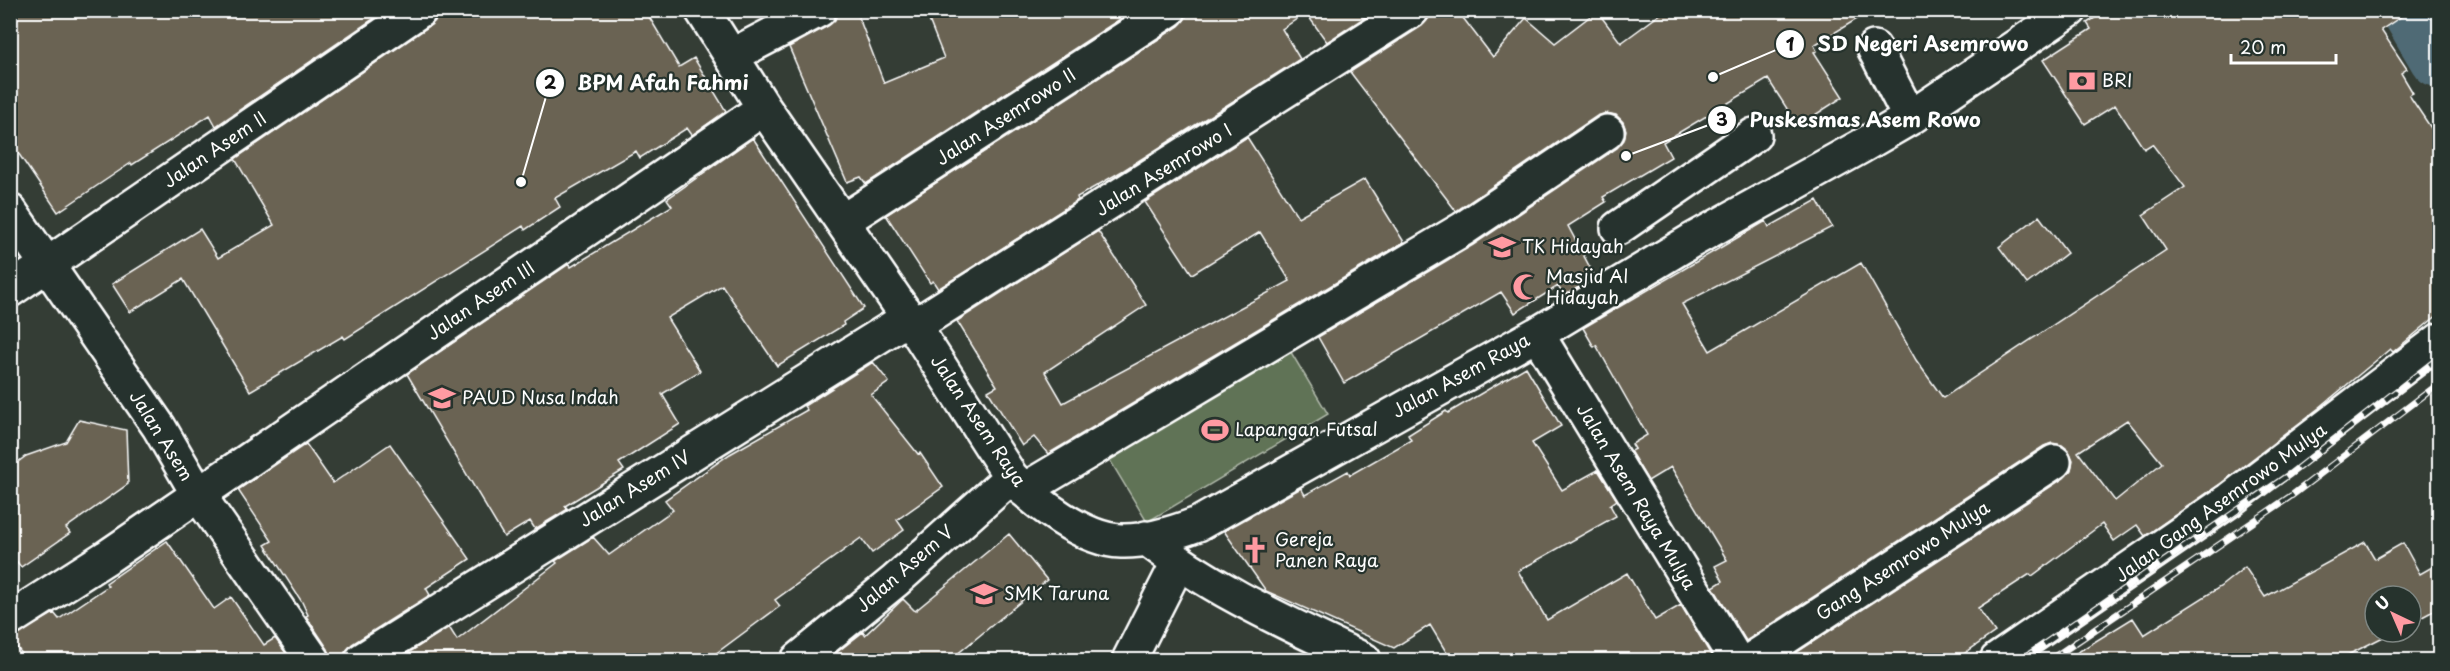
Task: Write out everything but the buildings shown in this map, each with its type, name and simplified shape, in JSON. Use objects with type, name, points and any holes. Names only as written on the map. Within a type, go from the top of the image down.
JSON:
[{"type":"street","name":"Jalan Asem II","points":[[10,290],[420,10]]},
{"type":"street","name":"Jalan Asem Raya","points":[[702,10],[764,108],[843,221],[1018,483],[1062,518],[1101,538],[1123,541],[1174,533],[1198,524],[1537,334],[1690,241],[1910,118],[2070,10]]},
{"type":"street","points":[[731,56],[819,10]]},
{"type":"street","name":"Jalan Asemrowo II","points":[[843,221],[1168,10]]},
{"type":"street","name":"Jalan Asemrowo I","points":[[911,322],[1412,10]]},
{"type":"street","points":[[1874,48],[1910,118]]},
{"type":"street","name":"Jalan Asem III","points":[[10,619],[198,494],[764,108]]},
{"type":"street","name":"Jalan Asem V","points":[[798,660],[1018,483],[1463,229],[1607,132]]},
{"type":"street","points":[[1618,228],[1754,135]]},
{"type":"street","points":[[1662,197],[1690,241]]},
{"type":"street","name":"Jalan Asem","points":[[10,210],[159,427],[198,494],[313,660]]},
{"type":"street","name":"Jalan Asem IV","points":[[362,660],[911,322]]},
{"type":"street","name":"Jalan Asem Raya Mulya","points":[[1537,334],[1736,660]]},
{"type":"street","name":"Jalan Gang Asemrowo Mulya","points":[[1997,660],[2231,498],[2439,339]]},
{"type":"street","name":"Gang Asemrowo Mulya","points":[[1751,660],[2054,462]]},
{"type":"street","points":[[1146,538],[1178,563],[1237,598],[1365,660]]},
{"type":"street","points":[[1129,660],[1178,563]]},
{"type":"green space","name":"Lapangan Futsal","points":[[1283,339],[1328,414],[1147,522],[1102,447]]},
{"type":"waterway","points":[[2413,10],[2440,56]]},
{"type":"railway","points":[[2021,660],[2290,474],[2440,357]]},
{"type":"railway","points":[[2050,660],[2291,496],[2440,383]]},
{"type":"place","name":"SD Negeri Asemrowo","points":[[1713,77]]},
{"type":"place","name":"BRI","points":[[2082,81]]},
{"type":"place","name":"Puskesmas Asem Rowo","points":[[1626,156]]},
{"type":"place","name":"BPM Afah Fahmi","points":[[521,182]]},
{"type":"place","name":"TK Hidayah","points":[[1502,247]]},
{"type":"place","name":"Masjid Al Hidayah","points":[[1526,287]]},
{"type":"place","name":"PAUD Nusa Indah","points":[[442,398]]},
{"type":"place","name":"Lapangan Futsal","points":[[1215,430]]},
{"type":"place","name":"Gereja Panen Raya","points":[[1255,550]]},
{"type":"place","name":"SMK Taruna","points":[[984,594]]}]
